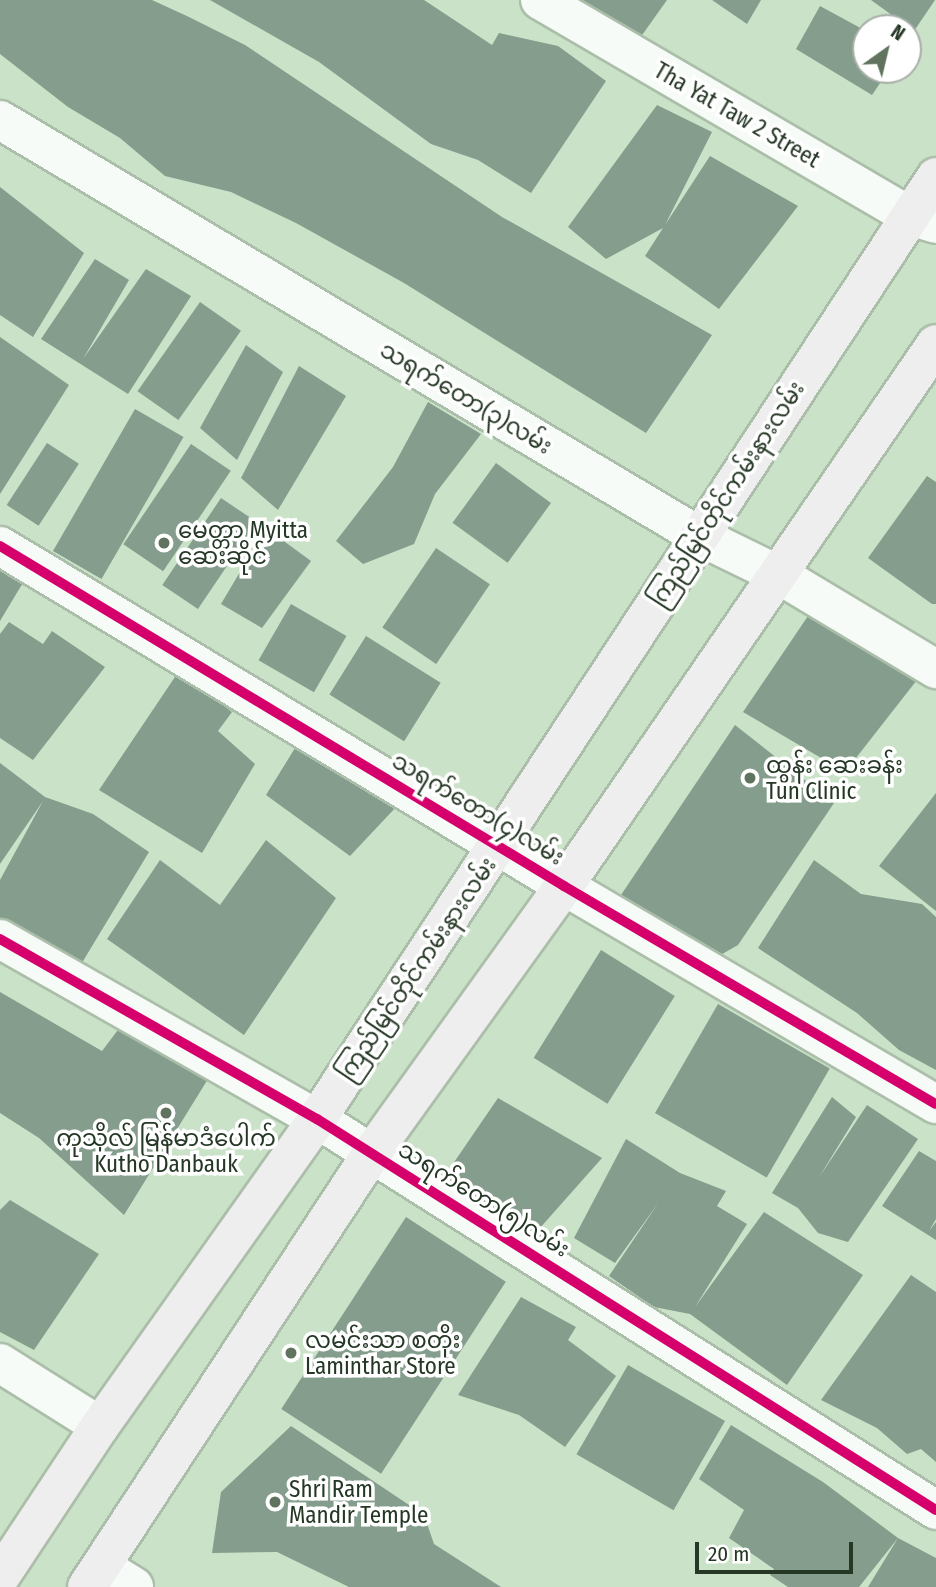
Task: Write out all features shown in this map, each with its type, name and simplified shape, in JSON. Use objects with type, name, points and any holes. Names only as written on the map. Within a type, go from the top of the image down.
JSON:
[{"type":"main road","name":"ကြည်မြင်တိုင်ကမ်းနားလမ်း","points":[[0,1577],[100,1426],[317,1119],[500,845],[699,536],[923,220],[936,177]]},
{"type":"main road","points":[[94,1577],[372,1153],[565,886],[781,576],[936,344]]},
{"type":"street","name":"Tha Yat Taw 2 Street","points":[[540,0],[923,220]]},
{"type":"street","name":"သရက်တော(၃)လမ်း","points":[[0,120],[699,536],[781,576],[936,669]]},
{"type":"street","name":"သရက်တော(၄)လမ်း","points":[[0,546],[565,886],[936,1104]]},
{"type":"street","name":"သရက်တော(၅)လမ်း","points":[[0,939],[317,1119],[936,1510]]},
{"type":"street","points":[[0,1363],[100,1426]]},
{"type":"street","points":[[94,1577],[134,1587]]},
{"type":"building","points":[[0,0],[152,0],[189,17],[245,45],[502,217],[712,335],[646,433],[404,283],[296,223],[231,192],[165,176],[120,138],[68,107],[0,54]]},
{"type":"building","points":[[210,0],[424,0],[492,45],[499,33],[558,46],[606,81],[531,193],[478,160],[431,144],[319,62]]},
{"type":"building","points":[[574,0],[667,0],[640,38]]},
{"type":"building","points":[[712,0],[761,0],[747,24]]},
{"type":"building","points":[[871,0],[935,0],[922,19],[922,14],[890,14]]},
{"type":"building","points":[[820,6],[852,23],[852,83],[796,49]]},
{"type":"building","points":[[854,84],[879,84],[872,95]]},
{"type":"building","points":[[657,105],[712,132],[665,225],[710,156],[798,206],[719,309],[645,256],[663,228],[606,259],[568,227]]},
{"type":"building","points":[[0,187],[84,253],[33,337],[0,315]]},
{"type":"building","points":[[95,259],[129,280],[83,359],[146,269],[191,296],[128,394],[41,339]]},
{"type":"building","points":[[200,302],[241,331],[178,420],[137,391]]},
{"type":"building","points":[[0,337],[69,385],[0,494]]},
{"type":"building","points":[[246,345],[283,372],[237,460],[200,428]]},
{"type":"building","points":[[299,366],[346,396],[278,510],[241,478]]},
{"type":"building","points":[[428,402],[481,434],[435,494],[414,544],[363,564],[336,541],[393,467]]},
{"type":"building","points":[[135,409],[183,437],[101,579],[53,551]]},
{"type":"building","points":[[47,443],[79,464],[39,526],[7,505]]},
{"type":"building","points":[[191,444],[231,471],[163,571],[123,544]]},
{"type":"building","points":[[496,463],[551,503],[508,563],[453,523]]},
{"type":"building","points":[[927,476],[936,482],[936,604],[932,604],[868,558]]},
{"type":"building","points":[[221,498],[257,522],[198,609],[162,585]]},
{"type":"building","points":[[266,528],[311,561],[262,628],[221,604]]},
{"type":"building","points":[[436,548],[490,584],[436,664],[382,628]]},
{"type":"building","points":[[0,568],[24,581],[0,621]]},
{"type":"building","points":[[291,604],[346,636],[314,692],[258,660]]},
{"type":"building","points":[[808,616],[924,671],[845,772],[743,712]]},
{"type":"building","points":[[9,622],[43,644],[52,631],[105,667],[33,760],[0,738],[0,634]]},
{"type":"building","points":[[366,636],[441,683],[404,741],[329,695]]},
{"type":"building","points":[[179,671],[232,712],[218,731],[255,764],[202,853],[99,790]]},
{"type":"building","points":[[735,725],[834,803],[738,945],[717,957],[621,895]]},
{"type":"building","points":[[300,740],[398,805],[350,856],[266,795]]},
{"type":"building","points":[[0,763],[45,797],[93,814],[149,852],[80,966],[0,921],[0,880],[43,801],[0,864]]},
{"type":"building","points":[[936,793],[936,911],[879,866]]},
{"type":"building","points":[[266,840],[336,898],[244,1035],[107,939],[160,860],[220,905]]},
{"type":"building","points":[[814,860],[861,894],[922,904],[936,917],[936,1070],[899,1050],[857,1013],[758,948]]},
{"type":"building","points":[[601,950],[675,996],[607,1104],[534,1058]]},
{"type":"building","points":[[0,992],[102,1051],[121,1026],[216,1066],[124,1215],[39,1138],[0,1113]]},
{"type":"building","points":[[718,1004],[830,1068],[767,1178],[655,1113]]},
{"type":"building","points":[[832,1097],[856,1117],[818,1179],[867,1105],[918,1139],[848,1242],[818,1233],[798,1208],[772,1193]]},
{"type":"building","points":[[498,1098],[602,1158],[532,1237],[446,1174]]},
{"type":"building","points":[[626,1139],[680,1173],[726,1191],[717,1206],[747,1224],[695,1307],[764,1212],[863,1275],[787,1385],[690,1314],[654,1307],[609,1276],[659,1202],[615,1263],[574,1238]]},
{"type":"building","points":[[919,1151],[936,1161],[936,1219],[929,1231],[936,1222],[936,1240],[882,1206]]},
{"type":"building","points":[[10,1200],[99,1254],[34,1350],[0,1332],[0,1210]]},
{"type":"building","points":[[406,1217],[506,1282],[381,1474],[281,1409]]},
{"type":"building","points":[[911,1275],[936,1292],[936,1462],[921,1449],[907,1454],[877,1428],[821,1400]]},
{"type":"building","points":[[521,1297],[576,1327],[568,1340],[616,1376],[565,1447],[519,1415],[458,1395]]},
{"type":"building","points":[[628,1365],[725,1421],[673,1510],[576,1454]]},
{"type":"building","points":[[731,1425],[823,1482],[898,1538],[859,1587],[788,1587],[770,1575],[774,1569],[729,1538],[744,1510],[699,1479]]},
{"type":"building","points":[[291,1426],[424,1515],[434,1544],[501,1587],[349,1587],[277,1552],[212,1553],[221,1492]]},
{"type":"building","points":[[898,1538],[936,1558],[936,1587],[868,1587]]},
{"type":"cycle path","points":[[0,546],[564,886],[936,1104]]},
{"type":"cycle path","points":[[0,939],[317,1119],[936,1510]]},
{"type":"place","name":"မေတ္တာ Myitta ဆေးဆိုင်","points":[[164,543]]},
{"type":"place","name":"ထွန်း ဆေးခန်း Tun Clinic","points":[[750,778]]},
{"type":"place","name":"ကုသိုလ် မြန်မာဒံပေါက် Kutho Danbauk","points":[[166,1113]]},
{"type":"place","name":"လမင်းသာ စတိုး Laminthar Store","points":[[291,1353]]},
{"type":"place","name":"Shri Ram Mandir Temple","points":[[275,1502]]}]
